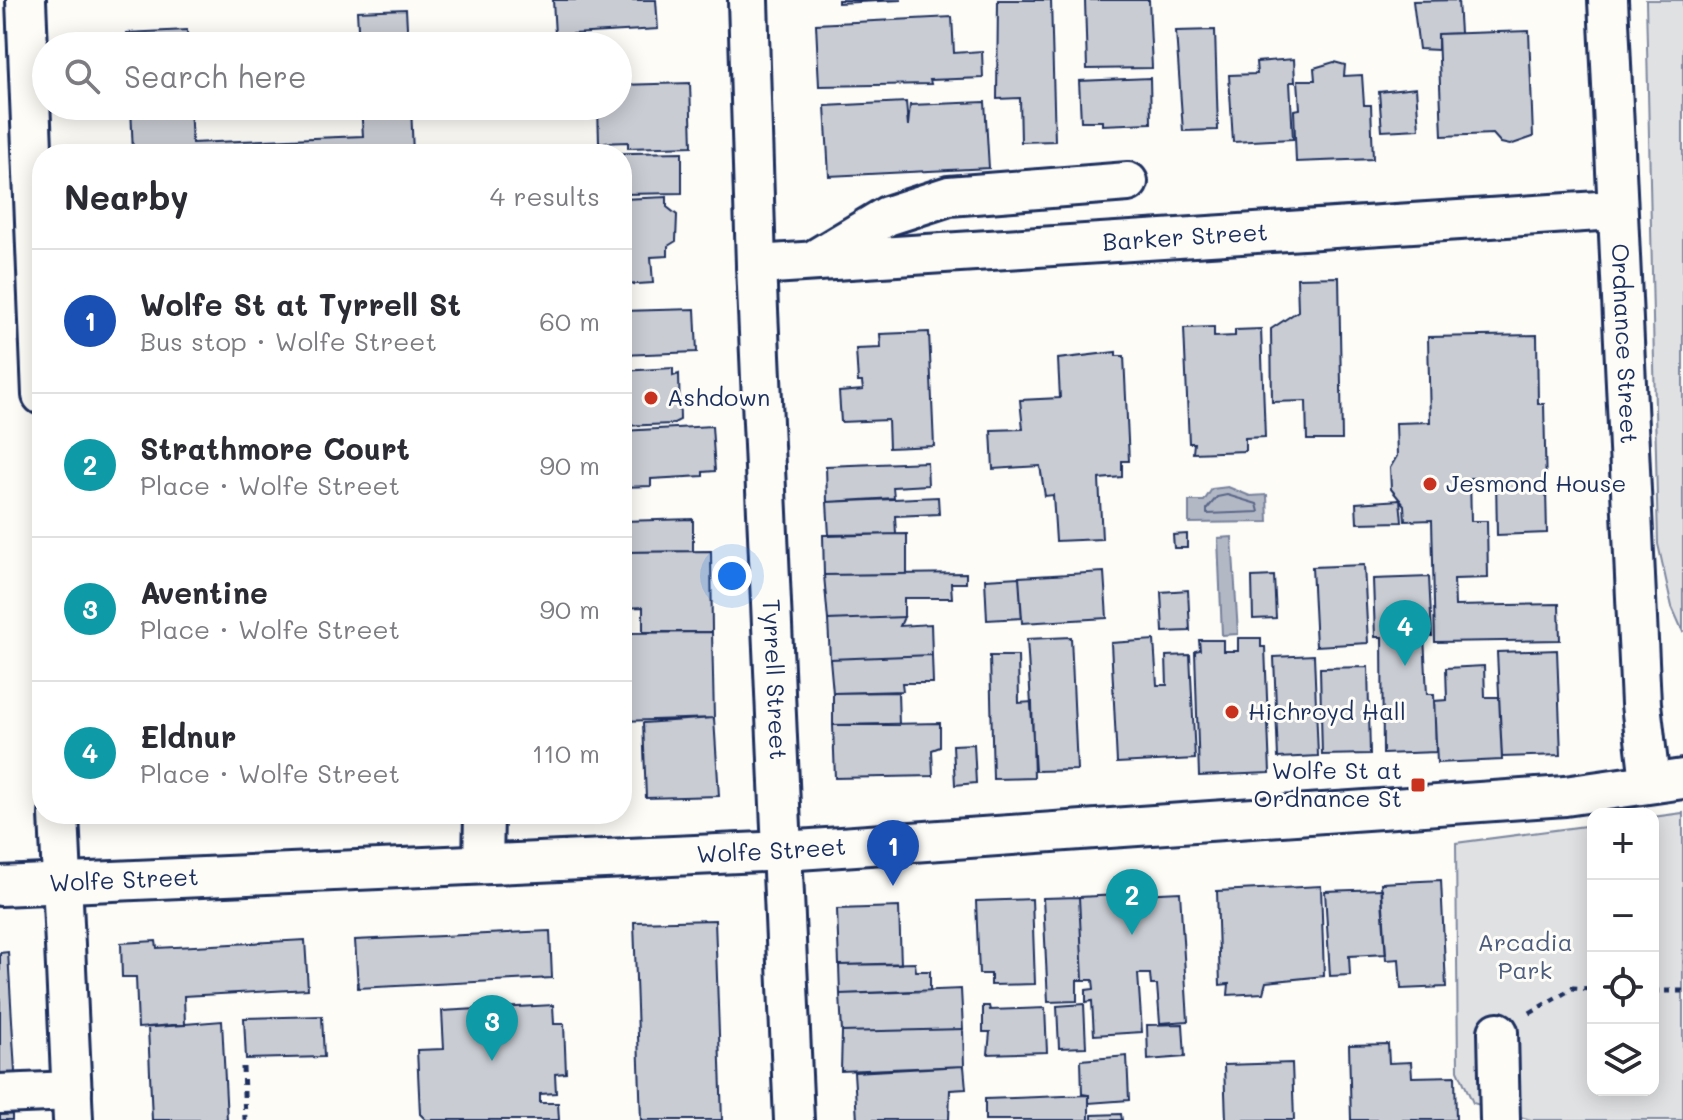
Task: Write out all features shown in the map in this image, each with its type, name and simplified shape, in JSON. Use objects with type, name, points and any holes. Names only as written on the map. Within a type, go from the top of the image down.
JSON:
[{"type":"street","points":[[26,0],[32,148]]},
{"type":"street","name":"Tyrrell Street","points":[[748,0],[756,265],[794,1120]]},
{"type":"street","name":"Ordnance Street","points":[[1608,0],[1615,210],[1641,704],[1666,780]]},
{"type":"street","points":[[812,262],[887,216],[949,196],[1128,182]]},
{"type":"street","name":"Barker Street","points":[[756,265],[1615,210]]},
{"type":"street","name":"Wolfe Street","points":[[0,886],[784,851],[1565,796],[1666,780]]},
{"type":"street","points":[[0,1094],[72,1106],[59,824]]},
{"type":"street","points":[[483,864],[484,824]]},
{"type":"street","points":[[1498,1032],[1500,1120]]},
{"type":"path","points":[[1498,1032],[1573,988],[1587,989]]},
{"type":"path","points":[[1659,991],[1683,991]]},
{"type":"path","points":[[243,1067],[245,1120]]},
{"type":"green space","points":[[1646,0],[1683,0],[1683,632],[1672,607],[1658,544]]},
{"type":"green space","name":"Arcadia Park","points":[[1683,813],[1683,1120],[1531,1120],[1473,1103],[1458,1070],[1456,843],[1587,826],[1587,1096],[1659,1096],[1659,816]]},
{"type":"water","points":[[1228,487],[1250,496],[1267,495],[1268,522],[1189,523],[1189,501],[1204,501],[1212,489]]},
{"type":"water","points":[[1232,537],[1238,634],[1222,635],[1218,538]]},
{"type":"building","points":[[553,0],[656,0],[658,29],[555,32]]},
{"type":"building","points":[[838,0],[902,0],[838,3]]},
{"type":"building","points":[[998,0],[1051,0],[1055,141],[1021,142],[1020,98],[997,99]]},
{"type":"building","points":[[1085,0],[1149,0],[1152,68],[1087,69]]},
{"type":"building","points":[[1458,0],[1460,33],[1438,34],[1438,50],[1419,49],[1413,1]]},
{"type":"building","points":[[406,9],[407,32],[358,32],[357,11]]},
{"type":"building","points":[[952,17],[954,53],[982,51],[983,78],[930,80],[931,84],[819,86],[816,24]]},
{"type":"building","points":[[187,30],[187,32],[147,32]]},
{"type":"building","points":[[1215,30],[1218,130],[1183,131],[1176,31]]},
{"type":"building","points":[[1529,31],[1533,137],[1510,145],[1501,143],[1493,134],[1442,136],[1438,34]]},
{"type":"building","points":[[1294,59],[1295,82],[1290,82],[1293,139],[1233,142],[1229,75],[1257,74],[1256,62]]},
{"type":"building","points":[[1334,62],[1345,65],[1344,76],[1362,75],[1364,105],[1371,105],[1373,159],[1296,162],[1294,110],[1300,109],[1298,80],[1315,80],[1314,68]]},
{"type":"building","points":[[1150,78],[1151,123],[1102,125],[1102,121],[1081,121],[1079,81]]},
{"type":"building","points":[[690,83],[692,146],[632,148],[628,142],[599,143],[598,120],[632,120],[632,85]]},
{"type":"building","points":[[1416,88],[1419,129],[1382,131],[1379,92]]},
{"type":"building","points":[[906,102],[908,126],[910,105],[985,102],[989,168],[829,176],[825,106]]},
{"type":"building","points":[[132,120],[191,120],[192,143],[363,136],[362,120],[412,120],[413,144],[133,144]]},
{"type":"building","points":[[682,152],[682,193],[632,194],[632,153]]},
{"type":"building","points":[[667,197],[667,207],[677,215],[676,241],[668,246],[668,256],[651,257],[653,283],[632,284],[632,199]]},
{"type":"building","points":[[1339,277],[1342,440],[1307,440],[1306,401],[1272,402],[1271,329],[1298,311],[1297,278]]},
{"type":"building","points":[[695,309],[697,352],[632,355],[632,311]]},
{"type":"building","points":[[1214,327],[1214,337],[1235,336],[1235,330],[1261,329],[1265,437],[1245,438],[1245,451],[1193,453],[1194,443],[1189,443],[1184,328]]},
{"type":"building","points":[[929,332],[934,446],[889,448],[888,420],[841,422],[839,392],[863,390],[862,382],[858,382],[856,349],[881,348],[880,334]]},
{"type":"building","name":"Jesmond House","points":[[1537,335],[1538,404],[1544,404],[1547,533],[1497,535],[1496,478],[1470,478],[1471,521],[1487,521],[1488,578],[1454,579],[1455,606],[1559,604],[1560,640],[1435,642],[1432,520],[1405,521],[1404,505],[1391,489],[1390,468],[1397,456],[1396,423],[1430,422],[1428,337]]},
{"type":"building","points":[[1116,352],[1116,356],[1124,356],[1129,461],[1122,461],[1122,477],[1099,479],[1102,539],[1056,541],[1053,495],[1045,496],[1040,466],[993,469],[991,430],[1023,429],[1020,400],[1060,398],[1058,359]]},
{"type":"building","name":"Ashdown","points":[[673,368],[673,376],[679,374],[680,420],[672,424],[632,426],[632,370]]},
{"type":"building","points":[[712,426],[715,471],[703,472],[703,476],[651,479],[651,486],[632,487],[632,430]]},
{"type":"building","points":[[927,462],[928,485],[893,487],[894,498],[827,502],[826,466]]},
{"type":"building","points":[[938,497],[939,514],[895,516],[896,534],[829,536],[827,502]]},
{"type":"building","points":[[1400,500],[1402,522],[1357,523],[1356,503]]},
{"type":"building","points":[[693,519],[693,551],[632,552],[632,521]]},
{"type":"building","points":[[907,534],[907,574],[824,575],[823,535]]},
{"type":"building","points":[[1187,534],[1187,548],[1174,548],[1173,535]]},
{"type":"building","points":[[711,551],[712,632],[643,632],[643,607],[632,608],[632,552]]},
{"type":"building","points":[[1364,565],[1368,643],[1316,646],[1312,567]]},
{"type":"building","points":[[1104,572],[1107,618],[1022,623],[1019,577]]},
{"type":"building","points":[[966,573],[966,583],[951,583],[952,598],[904,598],[904,617],[828,620],[824,575]]},
{"type":"building","points":[[1274,576],[1276,618],[1253,619],[1252,577]]},
{"type":"building","points":[[1019,577],[1022,618],[987,620],[985,579]]},
{"type":"building","points":[[1429,577],[1432,636],[1424,636],[1427,694],[1434,694],[1436,752],[1383,754],[1382,637],[1375,637],[1373,579]]},
{"type":"building","points":[[1188,590],[1190,631],[1163,632],[1161,592]]},
{"type":"building","points":[[904,617],[900,626],[931,624],[932,655],[830,659],[828,620]]},
{"type":"building","points":[[712,632],[714,718],[632,721],[632,633]]},
{"type":"building","points":[[1071,637],[1077,770],[1035,771],[1027,639]]},
{"type":"building","name":"Hichroyd Hall","points":[[1238,638],[1261,638],[1261,647],[1265,647],[1270,773],[1199,776],[1195,651],[1200,650],[1199,640],[1223,640],[1223,651],[1238,651]]},
{"type":"building","points":[[1154,640],[1157,685],[1167,685],[1166,656],[1190,655],[1195,759],[1117,763],[1111,643]]},
{"type":"building","points":[[1557,650],[1561,755],[1502,757],[1497,652]]},
{"type":"building","points":[[932,655],[933,683],[902,683],[903,691],[833,693],[830,659]]},
{"type":"building","points":[[1314,655],[1318,756],[1278,758],[1274,657]]},
{"type":"building","points":[[990,656],[1018,656],[1019,703],[1032,702],[1034,778],[993,779]]},
{"type":"building","points":[[1484,666],[1485,697],[1499,697],[1502,760],[1437,763],[1434,701],[1447,700],[1446,668]]},
{"type":"building","points":[[1368,667],[1370,754],[1322,755],[1320,668]]},
{"type":"building","points":[[898,692],[899,725],[833,725],[833,693]]},
{"type":"building","points":[[714,718],[719,796],[646,798],[643,723]]},
{"type":"building","points":[[940,723],[940,747],[932,750],[933,776],[835,778],[833,725]]},
{"type":"building","points":[[974,744],[976,783],[955,785],[953,745]]},
{"type":"building","points":[[1441,880],[1446,987],[1401,989],[1399,959],[1386,960],[1381,883]]},
{"type":"building","points":[[1321,886],[1324,976],[1266,982],[1263,993],[1228,995],[1229,984],[1220,985],[1217,891]]},
{"type":"building","points":[[1382,889],[1386,954],[1349,956],[1350,975],[1330,976],[1325,891]]},
{"type":"building","points":[[1180,892],[1188,1021],[1160,1023],[1157,985],[1151,985],[1150,974],[1138,974],[1142,1032],[1094,1035],[1092,1001],[1086,1002],[1086,990],[1094,989],[1093,980],[1083,980],[1079,897]]},
{"type":"building","points":[[1079,897],[1083,980],[1077,980],[1077,1001],[1048,1002],[1043,898]]},
{"type":"building","points":[[1032,899],[1035,984],[991,985],[991,974],[979,974],[976,901]]},
{"type":"building","points":[[899,907],[901,964],[839,965],[837,909]]},
{"type":"building","points":[[715,920],[722,1120],[641,1120],[634,922]]},
{"type":"building","points":[[550,931],[552,978],[358,988],[355,940]]},
{"type":"building","points":[[305,940],[308,989],[184,996],[185,1025],[138,1028],[136,977],[122,977],[121,943],[156,941],[157,948]]},
{"type":"building","points":[[8,952],[16,1089],[0,1090],[0,953]]},
{"type":"building","points":[[915,963],[916,971],[930,971],[930,991],[840,994],[839,965]]},
{"type":"building","points":[[961,989],[963,1029],[842,1032],[840,994]]},
{"type":"building","points":[[1084,1004],[1086,1047],[1059,1048],[1057,1006]]},
{"type":"building","points":[[553,1005],[554,1024],[564,1024],[566,1073],[555,1074],[556,1093],[540,1094],[540,1103],[558,1103],[559,1120],[426,1120],[420,1114],[417,1050],[444,1049],[442,1011]]},
{"type":"building","points":[[983,1006],[989,1006],[990,1010],[1045,1008],[1047,1052],[988,1054],[990,1032],[983,1032]]},
{"type":"building","points":[[322,1016],[324,1057],[246,1059],[244,1018]]},
{"type":"building","points":[[222,1021],[227,1120],[152,1120],[148,1027]]},
{"type":"building","points":[[1183,1024],[1185,1057],[1148,1060],[1147,1025]]},
{"type":"building","points":[[963,1029],[964,1066],[841,1071],[842,1032]]},
{"type":"building","points":[[1388,1044],[1389,1063],[1411,1062],[1412,1077],[1455,1076],[1456,1120],[1351,1120],[1349,1045]]},
{"type":"building","points":[[1127,1056],[1129,1100],[1089,1103],[1089,1095],[1082,1094],[1081,1060]]},
{"type":"building","points":[[1292,1063],[1294,1120],[1226,1120],[1224,1065]]},
{"type":"building","points":[[964,1066],[966,1089],[950,1090],[949,1120],[857,1120],[854,1072]]},
{"type":"building","points":[[1089,1095],[1089,1120],[985,1120],[985,1099]]},
{"type":"building","points":[[0,1112],[12,1112],[12,1120],[0,1120]]},
{"type":"building","points":[[1121,1114],[1122,1120],[1092,1120],[1092,1115]]},
{"type":"place","name":"Ashdown","points":[[651,398]]},
{"type":"place","name":"Jesmond House","points":[[1430,484]]},
{"type":"place","name":"Eldnur","points":[[1405,666]]},
{"type":"place","name":"Hichroyd Hall","points":[[1232,712]]},
{"type":"place","name":"Wolfe St at Ordnance St","points":[[1418,785]]},
{"type":"place","name":"Wolfe St at Tyrrell St","points":[[893,886]]},
{"type":"place","name":"Strathmore Court","points":[[1132,935]]},
{"type":"place","name":"Aventine","points":[[492,1061]]}]
